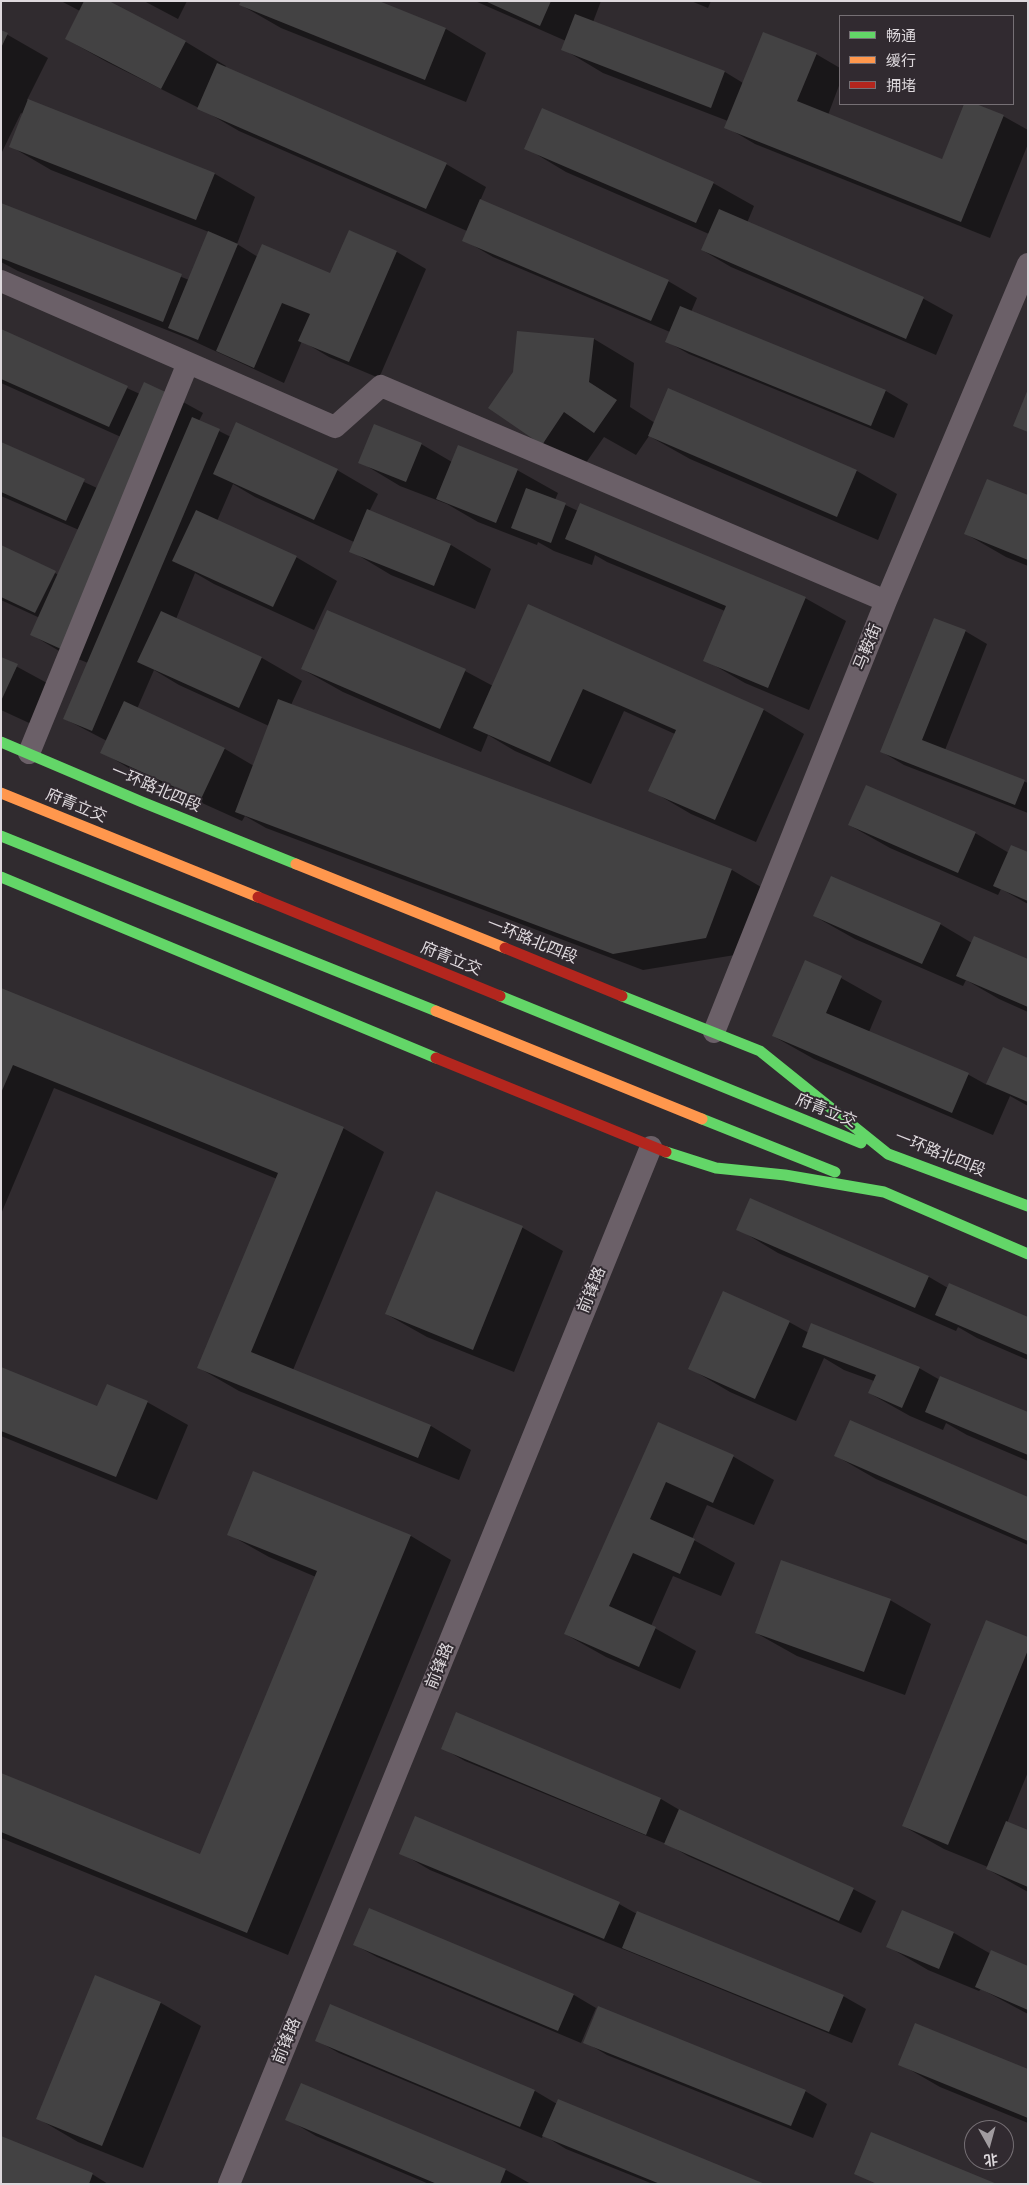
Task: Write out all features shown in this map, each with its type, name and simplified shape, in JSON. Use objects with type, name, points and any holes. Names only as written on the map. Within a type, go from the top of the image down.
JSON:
[{"type":"main road","name":"一环路北四段","points":[[1,742],[142,802],[760,1051],[888,1154],[1028,1206]]},
{"type":"main road","name":"府青立交","points":[[1,793],[888,1154]]},
{"type":"main road","points":[[1,836],[884,1192],[1028,1254]]},
{"type":"main road","points":[[1,877],[650,1148],[716,1168],[786,1175],[884,1192]]},
{"type":"street","name":"马鞍街","points":[[714,1032],[886,601],[1028,264]]},
{"type":"street","points":[[1,281],[335,427],[381,386],[886,601]]},
{"type":"street","points":[[29,753],[188,363]]},
{"type":"street","name":"前锋路","points":[[229,2184],[650,1148]]},
{"type":"building","points":[[84,1],[109,1],[186,41],[161,89],[65,39]]},
{"type":"building","points":[[241,1],[379,1],[446,28],[425,80],[239,5]]},
{"type":"building","points":[[485,1],[551,1],[540,26]]},
{"type":"building","points":[[575,14],[725,71],[711,108],[561,50]]},
{"type":"building","points":[[1,30],[8,33],[1,48]]},
{"type":"building","points":[[763,32],[817,53],[797,101],[942,159],[964,105],[979,105],[1004,115],[961,222],[724,128]]},
{"type":"building","points":[[217,63],[447,163],[426,209],[197,109]]},
{"type":"building","points":[[28,99],[215,173],[196,220],[9,147]]},
{"type":"building","points":[[542,108],[714,182],[696,223],[524,149]]},
{"type":"building","points":[[480,199],[669,280],[651,321],[462,241]]},
{"type":"building","points":[[1,203],[182,274],[163,322],[1,258]]},
{"type":"building","points":[[719,209],[924,297],[906,339],[701,250]]},
{"type":"building","points":[[349,230],[397,251],[349,362],[298,341],[310,314],[282,303],[254,368],[216,351],[262,244],[330,273]]},
{"type":"building","points":[[208,231],[238,244],[198,340],[168,328]]},
{"type":"building","points":[[680,306],[886,390],[871,426],[665,342]]},
{"type":"building","points":[[1,329],[128,386],[109,427],[1,379]]},
{"type":"building","points":[[517,331],[594,338],[589,382],[617,400],[594,433],[564,412],[542,445],[488,408],[513,372]]},
{"type":"building","points":[[144,382],[174,396],[61,649],[30,635]]},
{"type":"building","points":[[668,388],[857,470],[837,517],[648,436]]},
{"type":"building","points":[[1028,389],[1028,432],[1013,426]]},
{"type":"building","points":[[192,417],[220,429],[92,731],[63,719]]},
{"type":"building","points":[[236,422],[338,469],[314,520],[213,474]]},
{"type":"building","points":[[374,424],[422,443],[406,482],[358,463]]},
{"type":"building","points":[[1,442],[85,479],[66,521],[1,492]]},
{"type":"building","points":[[458,445],[518,469],[496,523],[436,499]]},
{"type":"building","points":[[987,479],[1028,495],[1028,560],[964,534]]},
{"type":"building","points":[[526,488],[566,503],[551,543],[511,528]]},
{"type":"building","points":[[580,503],[806,597],[768,688],[703,661],[726,606],[565,539]]},
{"type":"building","points":[[367,509],[451,544],[434,586],[349,552]]},
{"type":"building","points":[[196,510],[297,556],[273,607],[172,561]]},
{"type":"building","points":[[1,545],[56,571],[35,613],[1,597]]},
{"type":"building","points":[[528,604],[764,709],[715,820],[648,791],[676,730],[583,689],[550,762],[473,728]]},
{"type":"building","points":[[327,610],[466,669],[440,729],[301,669]]},
{"type":"building","points":[[161,611],[262,657],[239,708],[137,662]]},
{"type":"building","points":[[934,618],[966,630],[922,740],[1025,780],[1015,805],[880,752]]},
{"type":"building","points":[[1,657],[18,664],[1,701]]},
{"type":"building","points":[[278,699],[732,869],[706,938],[613,954],[235,812]]},
{"type":"building","points":[[124,701],[225,748],[201,799],[100,753]]},
{"type":"building","points":[[866,785],[976,832],[958,873],[848,825]]},
{"type":"building","points":[[1011,845],[1028,852],[1028,901],[993,886]]},
{"type":"building","points":[[831,876],[941,923],[922,964],[813,916]]},
{"type":"building","points":[[974,936],[1028,959],[1028,1007],[956,976]]},
{"type":"building","points":[[805,960],[842,976],[826,1013],[969,1073],[952,1113],[772,1036]]},
{"type":"building","points":[[1,988],[344,1127],[251,1352],[431,1425],[418,1458],[197,1368],[278,1173],[13,1065],[1,1093]]},
{"type":"building","points":[[1003,1047],[1028,1058],[1028,1102],[986,1084]]},
{"type":"building","points":[[436,1191],[523,1226],[473,1350],[385,1314]]},
{"type":"building","points":[[750,1198],[929,1276],[915,1308],[736,1230]]},
{"type":"building","points":[[949,1283],[1028,1317],[1028,1355],[935,1315]]},
{"type":"building","points":[[723,1291],[790,1321],[755,1399],[688,1369]]},
{"type":"building","points":[[811,1323],[920,1367],[902,1408],[868,1393],[876,1375],[802,1347]]},
{"type":"building","points":[[1,1367],[97,1406],[107,1384],[148,1401],[116,1477],[1,1431]]},
{"type":"building","points":[[940,1376],[1028,1412],[1028,1455],[925,1412]]},
{"type":"building","points":[[850,1420],[1028,1497],[1028,1541],[834,1456]]},
{"type":"building","points":[[658,1422],[734,1455],[713,1503],[666,1482],[650,1519],[695,1539],[680,1574],[633,1553],[609,1606],[656,1627],[639,1667],[564,1634]]},
{"type":"building","points":[[253,1471],[411,1535],[247,1933],[1,1832],[1,1773],[200,1854],[317,1571],[227,1535]]},
{"type":"building","points":[[781,1560],[891,1599],[864,1672],[755,1633]]},
{"type":"building","points":[[986,1620],[1028,1637],[1028,1650],[948,1845],[902,1826]]},
{"type":"building","points":[[456,1712],[661,1798],[646,1835],[441,1749]]},
{"type":"building","points":[[679,1809],[854,1888],[839,1921],[664,1844]]},
{"type":"building","points":[[415,1816],[620,1902],[604,1939],[399,1854]]},
{"type":"building","points":[[1006,1821],[1028,1830],[1028,1887],[986,1869]]},
{"type":"building","points":[[369,1908],[574,1994],[558,2031],[353,1945]]},
{"type":"building","points":[[902,1910],[954,1932],[939,1969],[886,1947]]},
{"type":"building","points":[[637,1911],[844,1995],[829,2032],[622,1948]]},
{"type":"building","points":[[991,1950],[1028,1966],[1028,2010],[975,1987]]},
{"type":"building","points":[[95,1975],[161,2002],[102,2146],[36,2119]]},
{"type":"building","points":[[330,2004],[535,2090],[520,2127],[315,2041]]},
{"type":"building","points":[[598,2006],[806,2090],[791,2126],[583,2043]]},
{"type":"building","points":[[915,2023],[1028,2069],[1028,2118],[898,2065]]},
{"type":"building","points":[[301,2083],[506,2169],[500,2184],[437,2184],[285,2120]]},
{"type":"building","points":[[558,2099],[765,2184],[660,2184],[542,2136]]},
{"type":"building","points":[[871,2132],[997,2184],[877,2184],[854,2174]]},
{"type":"building","points":[[1,2136],[93,2173],[89,2184],[1,2184]]},
{"type":"traffic: fast","points":[[1,742],[142,802],[296,864]]},
{"type":"traffic: fast","points":[[1,836],[436,1011]]},
{"type":"traffic: fast","points":[[1,877],[436,1058]]},
{"type":"traffic: fast","points":[[500,996],[861,1143]]},
{"type":"traffic: fast","points":[[622,996],[760,1051],[888,1154],[1028,1206]]},
{"type":"traffic: fast","points":[[702,1119],[835,1172]]},
{"type":"traffic: fast","points":[[666,1152],[716,1168],[785,1175],[884,1192],[1028,1254]]},
{"type":"traffic: slow","points":[[1,793],[258,897]]},
{"type":"traffic: slow","points":[[296,864],[505,948]]},
{"type":"traffic: slow","points":[[436,1011],[702,1119]]},
{"type":"traffic: jam","points":[[258,897],[500,996]]},
{"type":"traffic: jam","points":[[505,948],[622,996]]},
{"type":"traffic: jam","points":[[436,1058],[666,1152]]}]
